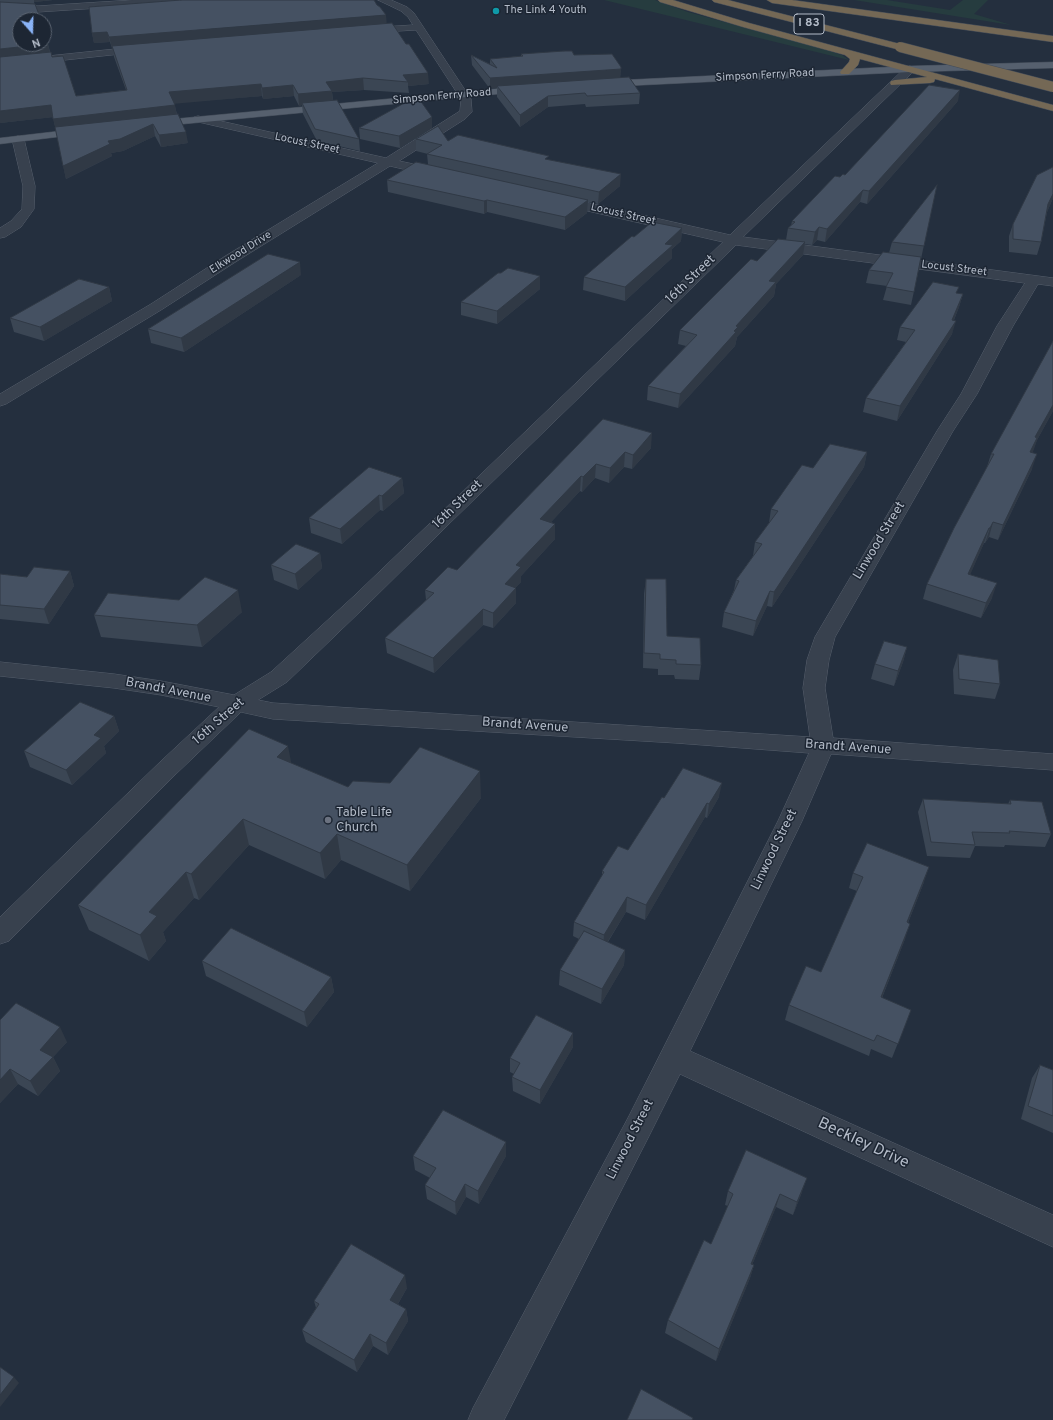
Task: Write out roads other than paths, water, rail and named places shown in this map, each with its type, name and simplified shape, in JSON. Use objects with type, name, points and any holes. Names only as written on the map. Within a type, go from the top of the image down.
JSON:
[{"type":"highway","points":[[663,0],[746,25],[1053,108]]},
{"type":"highway","name":"I 83","points":[[718,0],[1053,87]]},
{"type":"highway","name":"I 83","points":[[744,0],[1053,80]]},
{"type":"highway","points":[[772,0],[1053,39]]},
{"type":"highway","points":[[845,72],[854,63],[855,58],[848,52]]},
{"type":"highway","points":[[895,83],[929,80],[957,81]]},
{"type":"main road","name":"Simpson Ferry Road","points":[[592,85],[910,69],[1053,65]]},
{"type":"main road","name":"Simpson Ferry Road","points":[[140,125],[534,89]]},
{"type":"main road","points":[[0,141],[95,130]]},
{"type":"street","points":[[0,7],[38,9],[175,0]]},
{"type":"street","points":[[383,0],[404,9],[412,15],[464,95]]},
{"type":"street","points":[[358,32],[420,27]]},
{"type":"street","points":[[0,64],[157,48]]},
{"type":"street","name":"16th Street","points":[[0,933],[168,768],[236,704],[279,677],[910,69]]},
{"type":"street","name":"Elkwood Drive","points":[[0,401],[156,307],[232,258],[461,117],[466,112],[467,103],[464,95]]},
{"type":"street","name":"Locust Street","points":[[198,119],[451,176]]},
{"type":"street","points":[[0,234],[16,224],[28,209],[29,186],[18,139]]},
{"type":"street","name":"Locust Street","points":[[545,197],[732,240],[1043,281]]},
{"type":"street","name":"Linwood Street","points":[[485,1420],[639,1126],[790,821],[823,747],[814,688],[818,660],[825,637],[870,558],[969,394],[1005,326],[1043,281]]},
{"type":"street","name":"Brandt Avenue","points":[[0,670],[137,684],[280,712],[654,734],[1053,762]]},
{"type":"street","name":"Beckley Drive","points":[[673,1057],[1053,1231]]},
{"type":"place","name":"The Link 4 Youth","points":[[496,11]]},
{"type":"place","name":"Table Life Church","points":[[328,820]]}]
